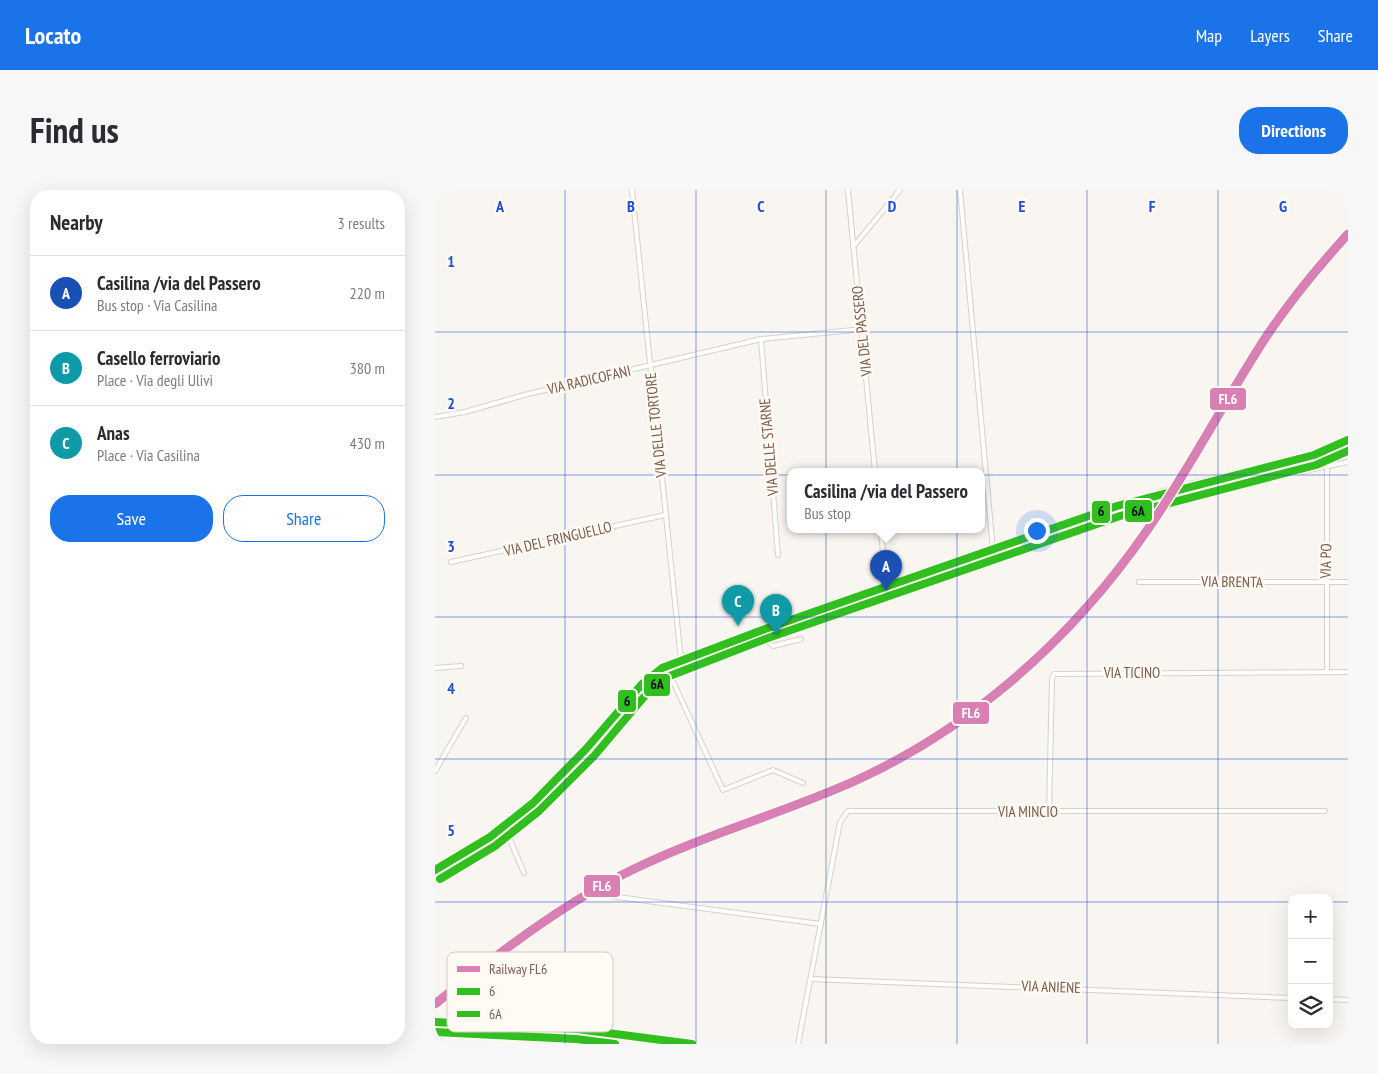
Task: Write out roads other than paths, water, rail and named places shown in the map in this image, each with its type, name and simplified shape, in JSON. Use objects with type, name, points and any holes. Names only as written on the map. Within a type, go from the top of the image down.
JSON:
[{"type":"main road","points":[[435,870],[490,836],[533,804],[586,749],[645,681],[659,670],[765,629],[1161,493],[1327,451],[1348,440]]},
{"type":"street","name":"VIA DELLE TORTORE","points":[[632,190],[681,660]]},
{"type":"street","name":"VIA DEL PASSERO","points":[[848,190],[863,329],[875,468]]},
{"type":"street","points":[[853,246],[900,190]]},
{"type":"street","points":[[960,190],[993,550]]},
{"type":"street","name":"VIA RADICOFANI","points":[[435,417],[465,412],[524,395],[650,367],[761,339],[863,329]]},
{"type":"street","name":"VIA DELLE STARNE","points":[[761,339],[778,555]]},
{"type":"street","name":"VIA PO","points":[[1327,451],[1327,672]]},
{"type":"street","points":[[1244,484],[1348,462]]},
{"type":"street","name":"VIA DEL FRINGUELLO","points":[[451,562],[665,514]]},
{"type":"street","points":[[881,533],[887,587]]},
{"type":"street","name":"VIA BRENTA","points":[[1139,582],[1348,582]]},
{"type":"street","points":[[765,629],[770,644],[775,647],[801,640]]},
{"type":"street","points":[[435,880],[473,859],[545,806],[584,766],[650,689],[670,675],[767,637]]},
{"type":"street","points":[[435,668],[461,666]]},
{"type":"street","name":"VIA TICINO","points":[[1049,812],[1052,678],[1054,674],[1348,672]]},
{"type":"street","points":[[670,675],[723,790],[773,770],[803,783]]},
{"type":"street","points":[[435,771],[466,718]]},
{"type":"street","name":"VIA MINCIO","points":[[798,1044],[840,822],[848,812],[1325,811]]},
{"type":"street","points":[[508,835],[524,873]]},
{"type":"street","points":[[602,896],[821,924]]},
{"type":"street","name":"VIA ANIENE","points":[[811,979],[1288,998]]},
{"type":"street","points":[[1333,999],[1348,1000]]},
{"type":"street","points":[[435,1032],[442,1044]]},
{"type":"street","points":[[600,1032],[692,1044]]},
{"type":"railway","points":[[497,952],[581,894],[634,866],[857,778],[899,756],[941,731],[998,689],[1040,652],[1079,612],[1131,548],[1171,487],[1264,335],[1290,298],[1348,230]]},
{"type":"railway","points":[[435,1000],[447,991]]},
{"type":"rail line","name":"FL6","points":[[502,952],[581,898],[634,869],[661,856],[829,792],[876,771],[948,729],[982,705],[1019,674],[1040,656],[1079,616],[1132,552],[1178,482],[1249,363],[1283,312],[1348,234]]},
{"type":"rail line","name":"FL6","points":[[435,1004],[447,995]]},
{"type":"place","name":"Casilina /via del Passero","points":[[886,591]]},
{"type":"place","name":"Anas","points":[[738,626]]},
{"type":"place","name":"Casello ferroviario","points":[[776,635]]}]
